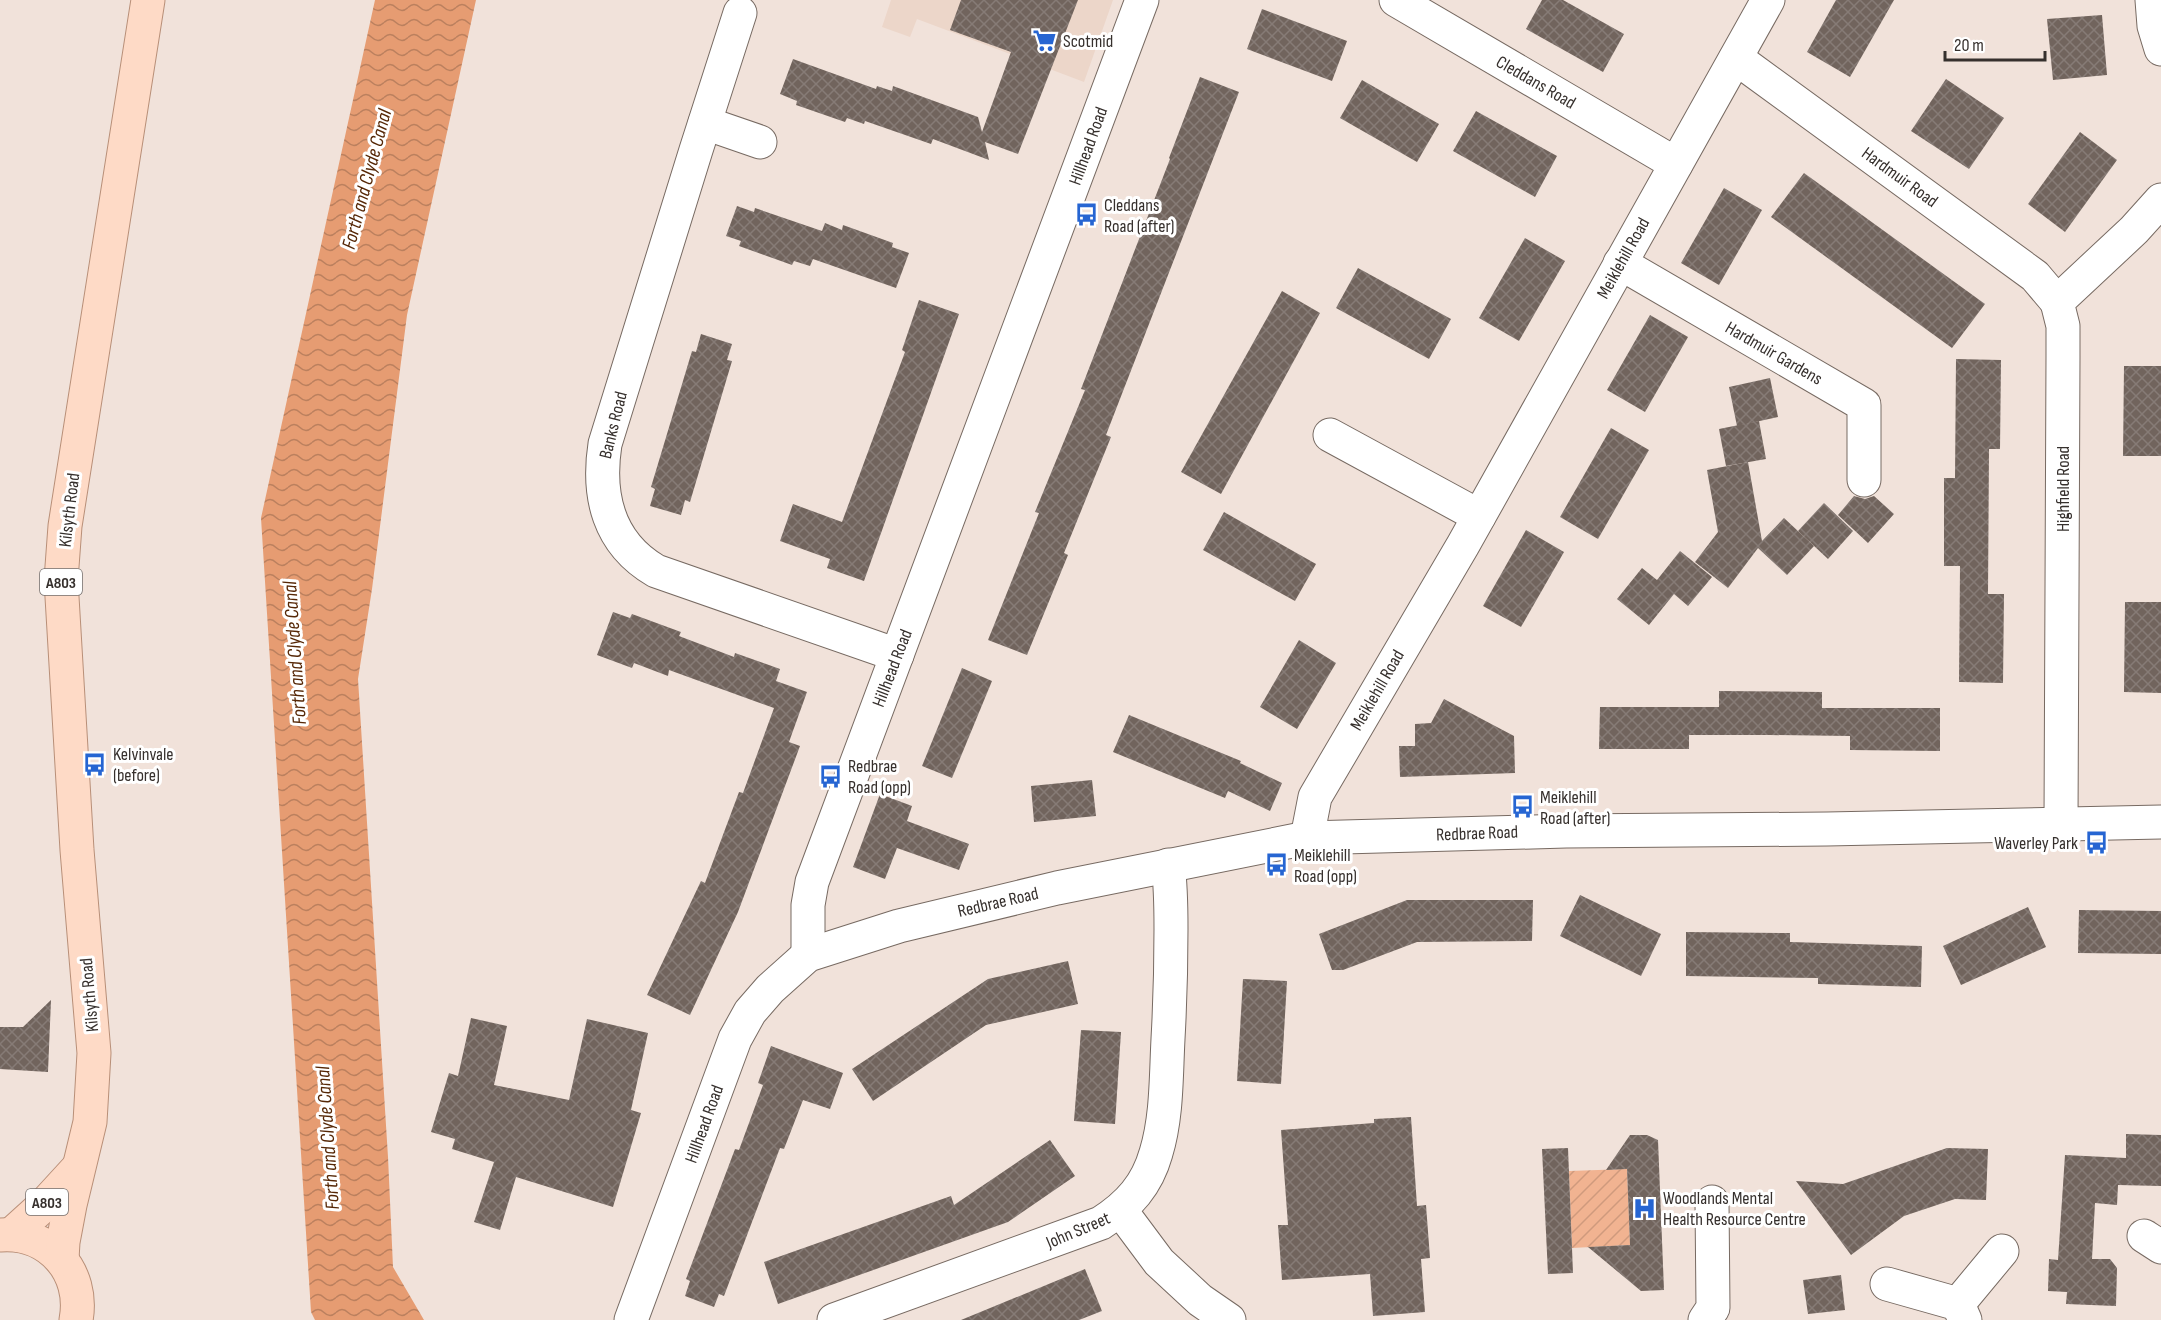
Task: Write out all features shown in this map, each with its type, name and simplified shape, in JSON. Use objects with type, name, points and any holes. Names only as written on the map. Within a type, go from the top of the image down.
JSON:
[{"type":"main road","name":"Kilsyth Road","points":[[63,1259],[63,1242],[78,1167],[90,1122],[94,1053],[77,850],[61,580],[65,526],[148,0]]},
{"type":"main road","name":"Kilsyth Road","points":[[6,1235],[44,1205],[78,1167]]},
{"type":"main road","points":[[6,1235],[31,1238],[48,1246],[63,1259],[72,1274],[80,1316]]},
{"type":"street","name":"Hillhead Road","points":[[631,1320],[735,1039],[750,1012],[770,989],[808,955],[808,905],[812,882],[1142,0]]},
{"type":"street","name":"Cleddans Road","points":[[1396,0],[1676,164]]},
{"type":"street","name":"Meiklehill Road","points":[[1307,838],[1315,797],[1479,516],[1768,0]]},
{"type":"street","points":[[2152,0],[2154,26],[2161,49]]},
{"type":"street","name":"Banks Road","points":[[740,13],[605,444],[602,481],[606,505],[621,542],[631,554],[656,571],[897,655]]},
{"type":"street","name":"Hardmuir Road","points":[[1736,58],[2035,276],[2057,302]]},
{"type":"street","points":[[705,123],[760,142]]},
{"type":"street","points":[[2057,302],[2134,230],[2161,200]]},
{"type":"street","name":"Hardmuir Gardens","points":[[1620,263],[1864,405],[1864,480]]},
{"type":"street","name":"Highfield Road","points":[[2057,302],[2063,326],[2061,823]]},
{"type":"street","points":[[1330,435],[1479,516]]},
{"type":"street","name":"Redbrae Road","points":[[808,955],[899,926],[954,912],[1057,888],[1307,838],[1566,831],[1827,829],[2161,822]]},
{"type":"street","name":"John Street","points":[[834,1320],[1078,1233],[1121,1211],[1137,1193],[1148,1175],[1162,1128],[1171,980],[1171,883],[1168,865]]},
{"type":"street","points":[[1705,1320],[1713,1308],[1712,1202]]},
{"type":"street","points":[[1121,1211],[1160,1262],[1200,1300],[1229,1320]]},
{"type":"street","points":[[1887,1284],[1962,1312],[2002,1251]]},
{"type":"shaded area","points":[[891,0],[1113,0],[1084,82],[917,19],[910,37],[882,27]]},
{"type":"shaded area","points":[[1627,1169],[1630,1245],[1572,1248],[1569,1171]]},
{"type":"water","name":"Forth and Clyde Canal","points":[[375,0],[476,0],[407,315],[372,589],[358,679],[393,1267],[424,1320],[315,1320],[311,1312],[261,518]]},
{"type":"building","points":[[961,0],[1078,0],[1018,154],[985,142],[989,160],[933,139],[931,144],[865,121],[864,124],[847,118],[845,122],[796,105],[797,101],[780,94],[793,59],[876,89],[877,86],[892,91],[893,86],[978,117],[982,132],[1011,52],[950,30]]},
{"type":"building","points":[[1542,0],[1563,0],[1624,34],[1603,72],[1526,29]]},
{"type":"building","points":[[1836,0],[1894,0],[1850,77],[1807,52]]},
{"type":"building","points":[[1262,9],[1347,41],[1332,81],[1247,49]]},
{"type":"building","points":[[2102,15],[2107,75],[2053,80],[2047,19]]},
{"type":"building","points":[[1200,77],[1239,92],[1106,435],[1111,437],[1064,553],[1068,555],[1027,655],[988,640],[1039,513],[1035,512],[1085,390],[1081,389]]},
{"type":"building","points":[[1946,79],[2004,118],[1969,169],[1911,131]]},
{"type":"building","points":[[1362,80],[1439,124],[1417,162],[1340,118]]},
{"type":"building","points":[[1476,111],[1557,156],[1535,197],[1453,151]]},
{"type":"building","points":[[2080,132],[2117,160],[2065,232],[2028,204]]},
{"type":"building","points":[[1804,173],[1985,304],[1952,348],[1771,217]]},
{"type":"building","points":[[1724,188],[1762,210],[1719,285],[1681,263]]},
{"type":"building","points":[[737,206],[754,212],[755,208],[822,231],[825,223],[842,230],[843,225],[893,243],[892,247],[909,253],[896,288],[813,259],[810,266],[794,261],[792,265],[739,246],[741,241],[726,236]]},
{"type":"building","points":[[1525,238],[1565,261],[1519,341],[1479,318]]},
{"type":"building","points":[[1358,268],[1451,319],[1429,359],[1336,308]]},
{"type":"building","points":[[1282,291],[1320,313],[1221,494],[1181,472]]},
{"type":"building","points":[[919,300],[959,314],[864,581],[827,568],[830,559],[780,541],[793,504],[842,522],[905,352],[902,350]]},
{"type":"building","points":[[1650,315],[1688,337],[1645,412],[1607,390]]},
{"type":"building","points":[[701,334],[732,344],[727,360],[732,361],[690,502],[685,500],[681,515],[650,506],[655,489],[651,487],[692,351],[696,352]]},
{"type":"building","points":[[1956,359],[2001,360],[2000,449],[1989,449],[1988,594],[2004,594],[2003,683],[1959,682],[1960,566],[1944,566],[1944,478],[1955,478]]},
{"type":"building","points":[[2124,366],[2161,366],[2161,456],[2123,456]]},
{"type":"building","points":[[1770,378],[1778,417],[1737,426],[1729,387]]},
{"type":"building","points":[[1759,421],[1766,459],[1726,466],[1719,429]]},
{"type":"building","points":[[1611,428],[1649,450],[1598,539],[1560,517]]},
{"type":"building","points":[[1748,462],[1762,541],[1784,518],[1814,546],[1787,575],[1758,548],[1728,588],[1695,562],[1718,532],[1707,470]]},
{"type":"building","points":[[1854,496],[1865,499],[1874,496],[1894,514],[1868,543],[1838,515]]},
{"type":"building","points":[[1824,503],[1853,531],[1828,559],[1798,531]]},
{"type":"building","points":[[1224,512],[1316,564],[1295,601],[1203,550]]},
{"type":"building","points":[[1526,530],[1564,552],[1521,627],[1483,606]]},
{"type":"building","points":[[1680,551],[1712,577],[1688,606],[1674,594],[1649,625],[1617,599],[1642,568],[1657,580]]},
{"type":"building","points":[[2125,602],[2161,602],[2161,693],[2124,692]]},
{"type":"building","points":[[613,612],[630,618],[632,614],[681,632],[679,636],[734,657],[735,653],[780,669],[776,681],[807,692],[789,742],[800,746],[738,912],[690,1015],[647,995],[701,881],[705,883],[739,792],[743,793],[774,708],[669,670],[668,676],[634,663],[632,668],[597,655]]},
{"type":"building","points":[[1299,640],[1336,663],[1297,729],[1260,707]]},
{"type":"building","points":[[962,668],[992,681],[952,778],[922,766]]},
{"type":"building","points":[[1719,691],[1822,692],[1822,708],[1940,708],[1940,751],[1850,750],[1850,736],[1770,735],[1689,735],[1689,749],[1599,749],[1600,707],[1719,707]]},
{"type":"building","points":[[1444,699],[1514,736],[1515,773],[1400,777],[1399,746],[1415,746],[1415,724],[1431,723]]},
{"type":"building","points":[[1129,715],[1241,761],[1240,763],[1282,783],[1270,811],[1228,791],[1225,798],[1113,752]]},
{"type":"building","points":[[1092,780],[1096,816],[1034,822],[1031,786]]},
{"type":"building","points":[[880,794],[912,806],[907,821],[969,844],[959,870],[897,848],[885,879],[853,867]]},
{"type":"building","points":[[1580,895],[1661,934],[1641,976],[1560,936]]},
{"type":"building","points":[[1407,900],[1533,900],[1532,941],[1417,942],[1343,970],[1332,970],[1319,934]]},
{"type":"building","points":[[2028,907],[2046,947],[1961,985],[1943,946]]},
{"type":"building","points":[[2079,910],[2161,911],[2161,954],[2078,953]]},
{"type":"building","points":[[1686,932],[1790,933],[1790,942],[1922,946],[1921,987],[1818,984],[1818,978],[1686,976]]},
{"type":"building","points":[[1068,961],[1078,1004],[986,1025],[873,1101],[852,1069],[988,979]]},
{"type":"building","points":[[1243,979],[1287,981],[1281,1084],[1237,1081]]},
{"type":"building","points":[[51,1000],[48,1072],[0,1069],[0,1027],[23,1027]]},
{"type":"building","points":[[471,1018],[507,1026],[494,1085],[569,1100],[587,1019],[648,1033],[631,1110],[641,1113],[613,1207],[516,1177],[500,1230],[474,1222],[494,1162],[452,1149],[455,1139],[431,1132],[449,1073],[458,1076]]},
{"type":"building","points":[[1081,1030],[1121,1032],[1115,1124],[1074,1121]]},
{"type":"building","points":[[771,1046],[843,1073],[830,1109],[803,1100],[784,1149],[780,1148],[724,1296],[719,1294],[714,1307],[685,1296],[690,1281],[686,1279],[735,1149],[739,1150],[763,1085],[758,1083]]},
{"type":"building","points":[[1411,1117],[1417,1206],[1426,1205],[1430,1258],[1421,1259],[1425,1312],[1373,1316],[1370,1274],[1282,1280],[1278,1225],[1288,1225],[1281,1130],[1374,1123],[1374,1119]]},
{"type":"building","points":[[2126,1134],[2161,1135],[2161,1186],[2118,1185],[2117,1205],[2095,1203],[2092,1259],[2110,1259],[2117,1268],[2116,1306],[2066,1304],[2067,1292],[2048,1291],[2049,1259],[2058,1260],[2065,1155],[2126,1158]]},
{"type":"building","points":[[1630,1135],[1647,1135],[1658,1140],[1664,1290],[1641,1291],[1588,1247],[1630,1245],[1627,1169],[1606,1170]]},
{"type":"building","points":[[1050,1140],[1075,1176],[1008,1222],[778,1304],[764,1262],[951,1196],[954,1205]]},
{"type":"building","points":[[1568,1148],[1573,1273],[1548,1274],[1542,1149]]},
{"type":"building","points":[[1947,1148],[1988,1149],[1986,1200],[1955,1199],[1904,1216],[1851,1255],[1796,1181],[1843,1184]]},
{"type":"building","points":[[1085,1269],[1102,1311],[1079,1320],[961,1320]]},
{"type":"building","points":[[1841,1275],[1845,1310],[1808,1314],[1803,1280]]},
{"type":"place","name":"Scotmid","points":[[1045,41]]},
{"type":"place","name":"Cleddans Road (after)","points":[[1086,215]]},
{"type":"place","name":"Kelvinvale (before)","points":[[95,764]]},
{"type":"place","name":"Redbrae Road (opp)","points":[[830,776]]},
{"type":"place","name":"Meiklehill Road (after)","points":[[1522,807]]},
{"type":"place","name":"Waverley Park","points":[[2096,843]]},
{"type":"place","name":"Meiklehill Road (opp)","points":[[1276,865]]},
{"type":"place","name":"Woodlands Mental Health Resource Centre","points":[[1645,1208]]}]
